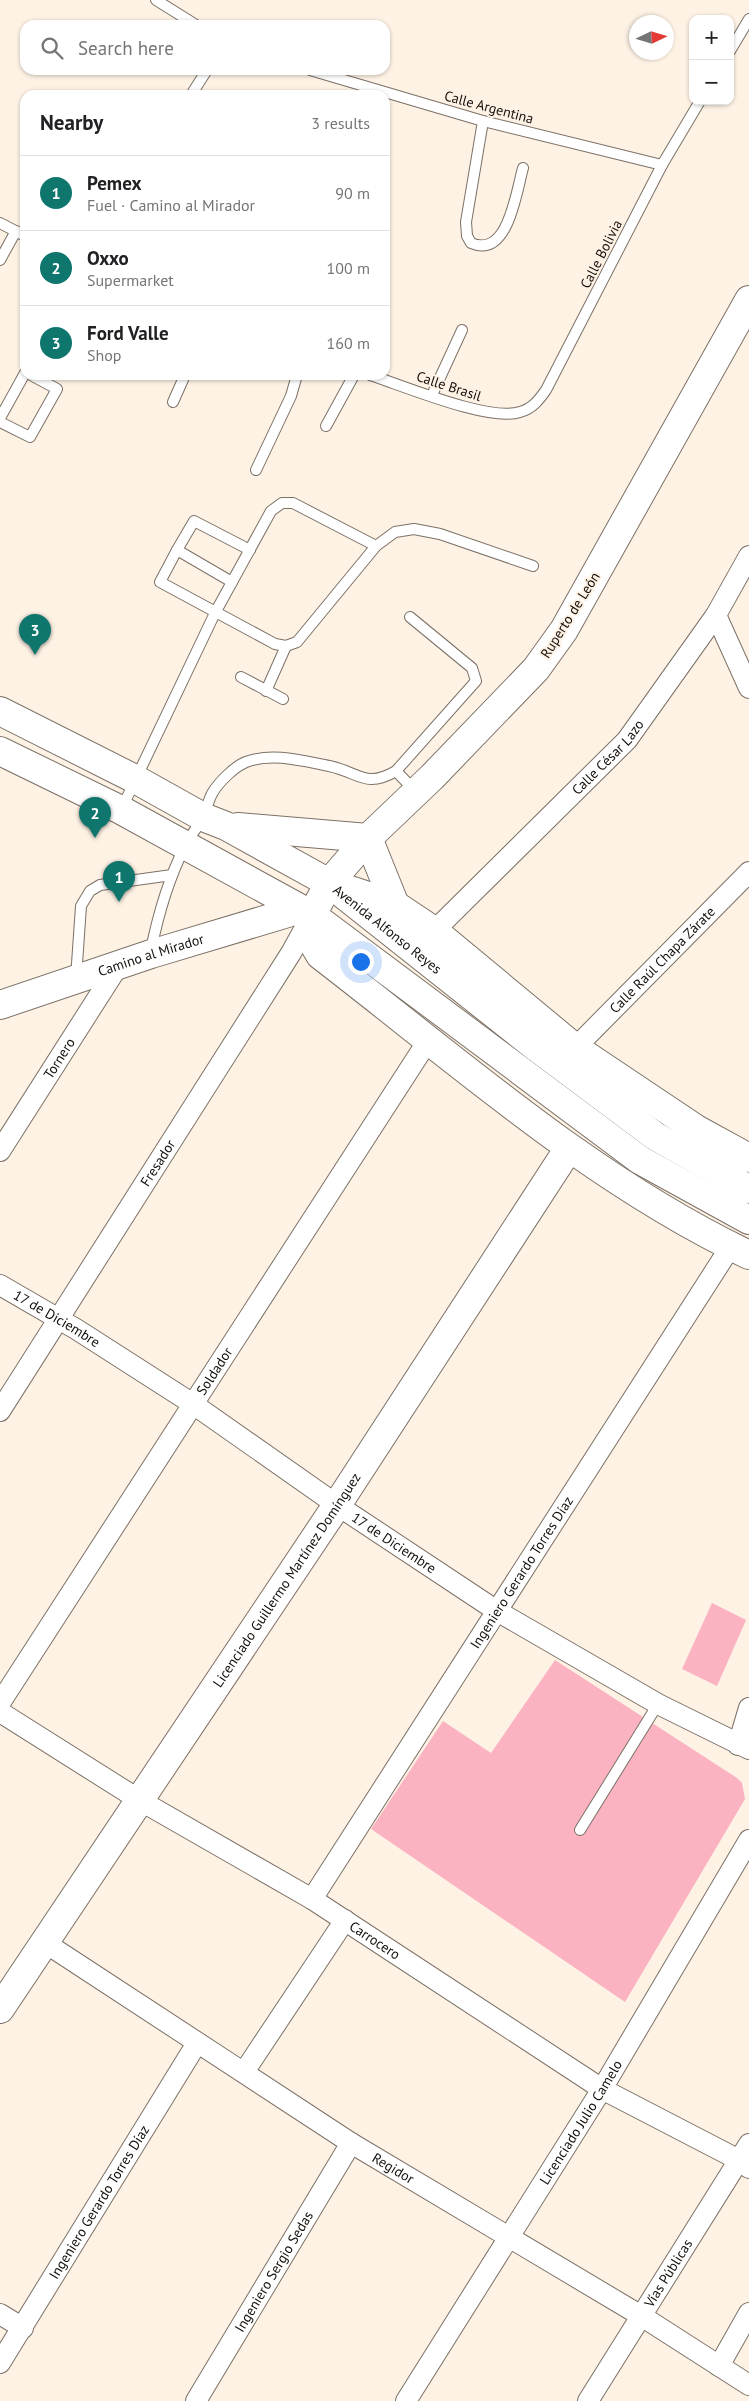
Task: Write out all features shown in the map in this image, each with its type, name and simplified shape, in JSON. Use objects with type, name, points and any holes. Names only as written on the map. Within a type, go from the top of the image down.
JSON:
[{"type":"street","name":"Ruperto de León","points":[[306,912],[368,838],[416,792],[536,669],[564,630],[749,300]]},
{"type":"street","name":"Calle César Lazo","points":[[434,931],[627,740],[716,615],[749,556]]},
{"type":"street","points":[[716,615],[749,688]]},
{"type":"street","name":"Avenida Alfonso Reyes","points":[[0,711],[135,779],[329,883],[536,1047],[654,1136],[749,1189]]},
{"type":"street","points":[[0,751],[121,810],[306,912],[640,1160],[749,1220]]},
{"type":"street","points":[[215,822],[368,838],[394,905]]},
{"type":"street","name":"Calle Raúl Chapa Zárate","points":[[575,1048],[749,872]]},
{"type":"street","points":[[329,883],[394,905],[434,931],[575,1048],[696,1129],[749,1158]]},
{"type":"street","points":[[306,912],[313,943],[320,955],[569,1148],[665,1210],[740,1250]]},
{"type":"street","name":"Camino al Mirador","points":[[0,1005],[151,954],[306,912]]},
{"type":"street","name":"Fresador","points":[[0,1411],[291,953],[306,912]]},
{"type":"street","name":"Tornero","points":[[0,1151],[118,966]]},
{"type":"street","name":"Soldador","points":[[0,1703],[429,1039]]},
{"type":"street","points":[[696,1129],[749,1184]]},
{"type":"street","name":"Licenciado Guillermo Martínez Domínguez","points":[[0,2009],[337,1505],[569,1148]]},
{"type":"street","points":[[665,1210],[749,1226]]},
{"type":"street","name":"Ingeniero Gerardo Torres Díaz","points":[[312,1899],[497,1611],[740,1250]]},
{"type":"street","name":"17 de Diciembre","points":[[0,1285],[193,1404],[337,1505],[497,1611],[658,1704],[744,1747]]},
{"type":"street","points":[[744,1747],[749,1708]]},
{"type":"street","name":"Carrocero","points":[[0,1712],[140,1801],[312,1899],[602,2089],[746,2157]]},
{"type":"street","name":"Licenciado Julio Camelo","points":[[406,2401],[602,2089],[749,1840]]},
{"type":"street","points":[[244,2072],[345,1920]]},
{"type":"street","name":"Regidor","points":[[44,1942],[351,2143],[643,2316],[749,2385]]},
{"type":"street","name":"Ingeniero Gerardo Torres Díaz","points":[[0,2363],[198,2043]]},
{"type":"street","name":"Ingeniero Sergio Sedas","points":[[196,2401],[351,2143]]},
{"type":"street","name":"Vías Públicas","points":[[588,2401],[746,2157]]},
{"type":"street","points":[[719,2366],[749,2313]]},
{"type":"street","points":[[0,2314],[22,2328]]},
{"type":"lane","points":[[156,0],[188,20]]},
{"type":"lane","points":[[734,44],[749,19]]},
{"type":"lane","points":[[194,90],[204,75]]},
{"type":"lane","name":"Calle Argentina","points":[[327,75],[378,90]]},
{"type":"lane","name":"Calle Argentina","points":[[390,93],[484,121],[662,165]]},
{"type":"lane","name":"Calle Bolivia","points":[[520,412],[536,403],[546,390],[662,165],[698,105]]},
{"type":"lane","points":[[484,121],[466,222],[467,236],[471,243],[486,246],[493,244],[502,234],[511,213],[523,168]]},
{"type":"lane","points":[[0,223],[20,234],[0,260]]},
{"type":"lane","points":[[432,395],[462,330]]},
{"type":"lane","points":[[0,418],[21,380]]},
{"type":"lane","points":[[0,422],[30,437],[57,389],[40,380]]},
{"type":"lane","points":[[173,402],[183,380]]},
{"type":"lane","points":[[256,470],[291,396],[295,380]]},
{"type":"lane","points":[[326,426],[351,380]]},
{"type":"lane","name":"Calle Brasil","points":[[386,380],[481,411],[502,415],[520,412]]},
{"type":"lane","points":[[121,810],[215,613],[271,511],[282,504],[293,503],[376,546]]},
{"type":"lane","points":[[250,550],[194,520],[160,582],[275,644],[286,646],[297,642],[376,546],[395,532],[414,529],[440,534],[533,566]]},
{"type":"lane","points":[[177,550],[232,582]]},
{"type":"lane","points":[[151,954],[156,926],[172,875],[185,844],[215,822],[213,792],[233,771],[245,762],[265,758],[296,760],[338,768],[366,780],[382,779],[396,771],[476,681],[472,668],[410,617]]},
{"type":"lane","points":[[266,691],[286,646]]},
{"type":"lane","points":[[241,677],[282,699]]},
{"type":"lane","points":[[396,771],[416,792]]},
{"type":"lane","points":[[76,980],[81,906],[90,891],[100,885],[172,875]]},
{"type":"lane","points":[[580,1830],[658,1704]]},
{"type":"shaded area","points":[[712,1603],[746,1620],[717,1686],[682,1669]]},
{"type":"shaded area","points":[[555,1660],[742,1783],[745,1799],[625,2002],[371,1829],[443,1721],[491,1753]]},
{"type":"place","name":"Ford Valle","points":[[35,655]]},
{"type":"place","name":"Oxxo","points":[[95,838]]},
{"type":"place","name":"Pemex","points":[[119,902]]}]
